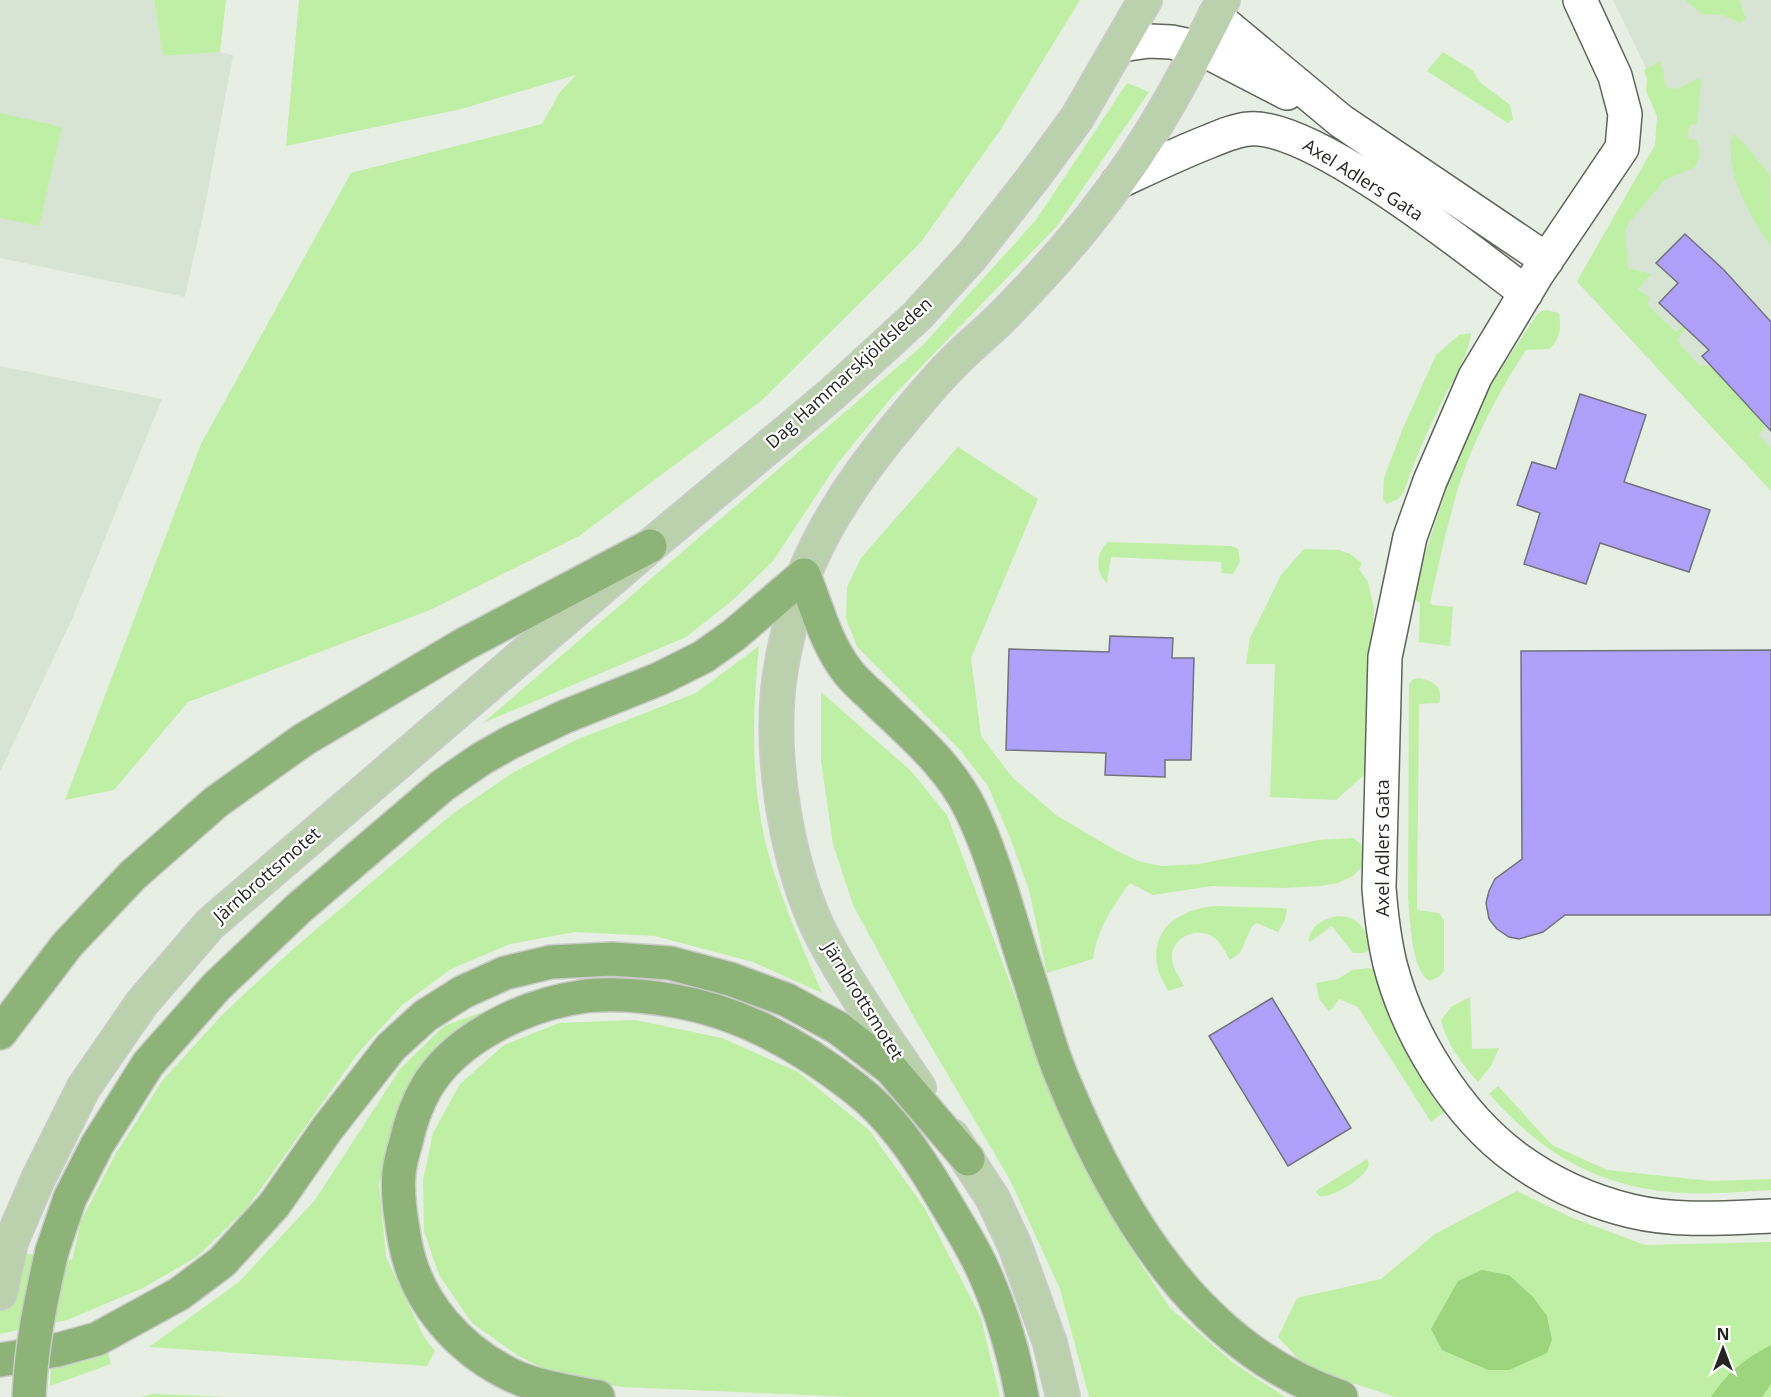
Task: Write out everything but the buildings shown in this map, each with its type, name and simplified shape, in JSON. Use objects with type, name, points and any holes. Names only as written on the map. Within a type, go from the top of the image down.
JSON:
[{"type":"highway","points":[[0,1033],[67,945],[133,875],[216,802],[303,740],[463,645],[650,546]]},
{"type":"highway","points":[[29,1397],[30,1366],[39,1306],[52,1251],[70,1198],[98,1145],[148,1064],[216,987],[299,908],[442,786],[511,741],[659,679],[703,657],[734,635],[804,575],[834,652],[849,674],[929,750],[969,807],[1002,891],[1063,1081],[1124,1208],[1155,1254],[1188,1295],[1227,1333],[1276,1368],[1341,1397]]},
{"type":"highway","points":[[0,1360],[57,1350],[98,1339],[179,1294],[222,1262],[274,1205],[327,1129],[399,1039],[425,1016],[463,992],[505,973],[551,962],[612,958],[670,963],[730,978],[787,1000],[838,1028],[891,1070],[968,1159]]},
{"type":"highway","points":[[598,1397],[518,1378],[475,1353],[445,1326],[422,1293],[408,1258],[399,1207],[399,1171],[409,1128],[426,1088],[445,1064],[479,1035],[506,1020],[543,1006],[581,997],[631,996],[677,1001],[718,1012],[777,1037],[859,1090],[894,1126],[922,1164],[970,1244],[984,1271],[1009,1345],[1022,1397]]},
{"type":"main road","name":"Dag Hammarskjöldsleden","points":[[650,546],[832,394],[917,316],[971,257],[1077,118],[1145,0]]},
{"type":"main road","points":[[804,575],[826,526],[860,474],[899,424],[951,364],[1006,313],[1104,202],[1177,90],[1219,8]]},
{"type":"main road","name":"Järnbrottsmotet","points":[[0,1293],[11,1242],[38,1179],[84,1087],[142,1003],[210,924],[650,546]]},
{"type":"main road","name":"Järnbrottsmotet","points":[[804,575],[785,642],[778,690],[777,726],[779,776],[786,824],[802,886],[822,936],[846,977],[993,1199],[1015,1246],[1050,1343],[1063,1397]]},
{"type":"street","name":"Axel Adlers Gata","points":[[1580,0],[1615,76],[1625,114],[1622,148],[1547,260],[1475,377],[1430,481],[1410,537],[1385,657],[1379,888],[1382,922],[1390,963],[1410,1020],[1436,1068],[1486,1133],[1516,1159],[1578,1194],[1633,1211],[1676,1218],[1771,1216]]},
{"type":"street","name":"Axel Adlers Gata","points":[[1219,8],[1341,121]]},
{"type":"street","name":"Axel Adlers Gata","points":[[1121,45],[1149,40],[1200,48],[1341,121],[1547,260]]},
{"type":"street","name":"Axel Adlers Gata","points":[[1118,182],[1214,139],[1248,129],[1267,129],[1287,134],[1316,147],[1391,194],[1526,293]]},
{"type":"shaded area","points":[[0,0],[154,0],[163,56],[220,52],[233,55],[205,206],[185,297],[0,258]]},
{"type":"shaded area","points":[[154,0],[226,0],[220,52],[163,56]]},
{"type":"shaded area","points":[[299,0],[1080,0],[999,132],[921,242],[762,400],[579,536],[430,610],[188,702],[114,790],[65,800],[201,444],[351,173],[542,124],[560,92],[576,75],[461,109],[286,146]]},
{"type":"shaded area","points":[[1613,0],[1771,0],[1771,491],[1578,283],[1661,161],[1677,132]]},
{"type":"shaded area","points":[[1685,0],[1739,0],[1746,18],[1740,23],[1722,15],[1702,14]]},
{"type":"shaded area","points":[[1443,52],[1472,70],[1481,83],[1510,105],[1513,119],[1508,123],[1427,71]]},
{"type":"shaded area","points":[[1661,61],[1666,87],[1678,89],[1699,78],[1701,82],[1697,124],[1689,125],[1688,139],[1697,140],[1700,156],[1695,167],[1665,180],[1629,222],[1625,231],[1628,268],[1651,274],[1638,289],[1650,298],[1647,304],[1676,332],[1683,326],[1685,328],[1677,341],[1699,365],[1712,366],[1771,421],[1758,435],[1771,448],[1771,491],[1577,281],[1655,145],[1657,116],[1646,91],[1647,78],[1644,70]]},
{"type":"shaded area","points":[[1127,83],[1149,92],[1057,226],[891,398],[837,464],[773,561],[733,600],[686,637],[483,723],[923,345],[1036,220]]},
{"type":"shaded area","points":[[0,113],[62,127],[39,226],[0,218]]},
{"type":"shaded area","points":[[1733,134],[1742,141],[1770,175],[1771,246],[1740,193],[1731,162]]},
{"type":"shaded area","points":[[1546,310],[1559,313],[1558,336],[1550,349],[1526,350],[1485,422],[1468,460],[1455,499],[1430,602],[1432,605],[1453,607],[1450,646],[1419,642],[1420,603],[1411,597],[1448,483],[1489,387],[1536,316]]},
{"type":"shaded area","points":[[1471,333],[1462,362],[1424,440],[1404,492],[1398,499],[1387,504],[1383,499],[1384,478],[1403,428],[1436,355],[1459,335]]},
{"type":"shaded area","points":[[0,366],[162,399],[72,619],[0,772]]},
{"type":"shaded area","points":[[958,447],[1038,499],[971,658],[981,736],[1012,777],[1056,815],[1138,861],[1161,866],[1199,864],[1318,840],[1353,838],[1361,844],[1365,854],[1363,866],[1353,876],[1338,883],[1320,886],[1284,888],[1212,886],[1153,895],[1130,883],[1106,919],[1093,959],[1047,973],[1029,890],[988,786],[959,749],[857,647],[846,618],[847,587],[861,558]]},
{"type":"shaded area","points":[[1107,542],[1231,546],[1238,549],[1240,562],[1233,574],[1222,573],[1221,562],[1111,557],[1107,583],[1100,573],[1098,563]]},
{"type":"shaded area","points":[[1304,549],[1339,550],[1350,554],[1362,563],[1359,569],[1368,582],[1374,608],[1365,774],[1336,800],[1270,797],[1275,664],[1246,664],[1250,638],[1281,575]]},
{"type":"shaded area","points":[[759,646],[754,725],[758,804],[769,856],[780,891],[822,993],[753,962],[655,936],[575,932],[510,944],[451,969],[402,1005],[359,1052],[247,1208],[198,1256],[143,1288],[67,1320],[0,1334],[0,1250],[72,1260],[81,1221],[115,1155],[162,1081],[223,1014],[293,949],[451,815],[514,772],[576,740],[696,693]]},
{"type":"shaded area","points":[[1418,678],[1436,685],[1440,693],[1439,703],[1419,704],[1417,910],[1439,913],[1444,920],[1444,971],[1439,977],[1429,981],[1418,966],[1415,955],[1408,898],[1409,685],[1412,680]]},
{"type":"shaded area","points":[[821,692],[910,770],[947,815],[1067,1134],[1125,1240],[1170,1308],[1235,1364],[1285,1397],[1089,1397],[1060,1289],[1010,1180],[912,1014],[853,905],[833,844],[821,760]]},
{"type":"shaded area","points":[[1217,906],[1287,909],[1285,920],[1278,932],[1257,923],[1252,926],[1240,953],[1230,960],[1221,944],[1213,937],[1199,933],[1185,936],[1172,952],[1175,970],[1184,986],[1168,991],[1159,972],[1156,955],[1158,942],[1163,932],[1180,916]]},
{"type":"shaded area","points":[[1337,916],[1350,918],[1359,924],[1372,946],[1370,950],[1353,953],[1332,926],[1309,941],[1315,927],[1322,921]]},
{"type":"shaded area","points":[[1375,969],[1388,1008],[1411,1062],[1444,1112],[1431,1122],[1358,1007],[1339,999],[1329,1011],[1319,999],[1316,983],[1338,979],[1352,970]]},
{"type":"shaded area","points":[[1470,997],[1472,1049],[1499,1048],[1491,1066],[1478,1082],[1455,1053],[1441,1020],[1451,1007]]},
{"type":"shaded area","points":[[488,1010],[438,1044],[397,1112],[379,1184],[386,1257],[424,1337],[435,1351],[427,1366],[149,1347],[239,1282],[315,1200],[400,1069],[444,1026]]},
{"type":"shaded area","points":[[635,1020],[722,1038],[798,1072],[869,1130],[924,1207],[981,1318],[1000,1397],[853,1397],[623,1387],[561,1378],[517,1355],[472,1323],[439,1275],[424,1231],[423,1180],[433,1133],[460,1084],[504,1045],[559,1023]]},
{"type":"shaded area","points":[[1498,1086],[1552,1145],[1607,1170],[1711,1181],[1771,1179],[1771,1190],[1688,1193],[1661,1191],[1610,1180],[1566,1159],[1526,1131],[1489,1094]]},
{"type":"shaded area","points":[[1367,1159],[1369,1164],[1367,1169],[1356,1181],[1340,1191],[1319,1196],[1316,1191]]},
{"type":"shaded area","points":[[1517,1191],[1570,1217],[1645,1245],[1771,1242],[1771,1397],[1395,1397],[1307,1368],[1278,1337],[1297,1298],[1381,1279],[1435,1234]]},
{"type":"shaded area","points":[[1482,1270],[1509,1275],[1533,1297],[1547,1316],[1552,1340],[1547,1353],[1509,1370],[1488,1370],[1442,1350],[1431,1329],[1458,1281]]},
{"type":"shaded area","points":[[1771,1345],[1771,1384],[1762,1397],[1711,1397],[1737,1367]]},
{"type":"shaded area","points":[[108,1352],[111,1364],[50,1386],[51,1360]]},
{"type":"shaded area","points":[[154,1394],[228,1397],[140,1397]]}]
